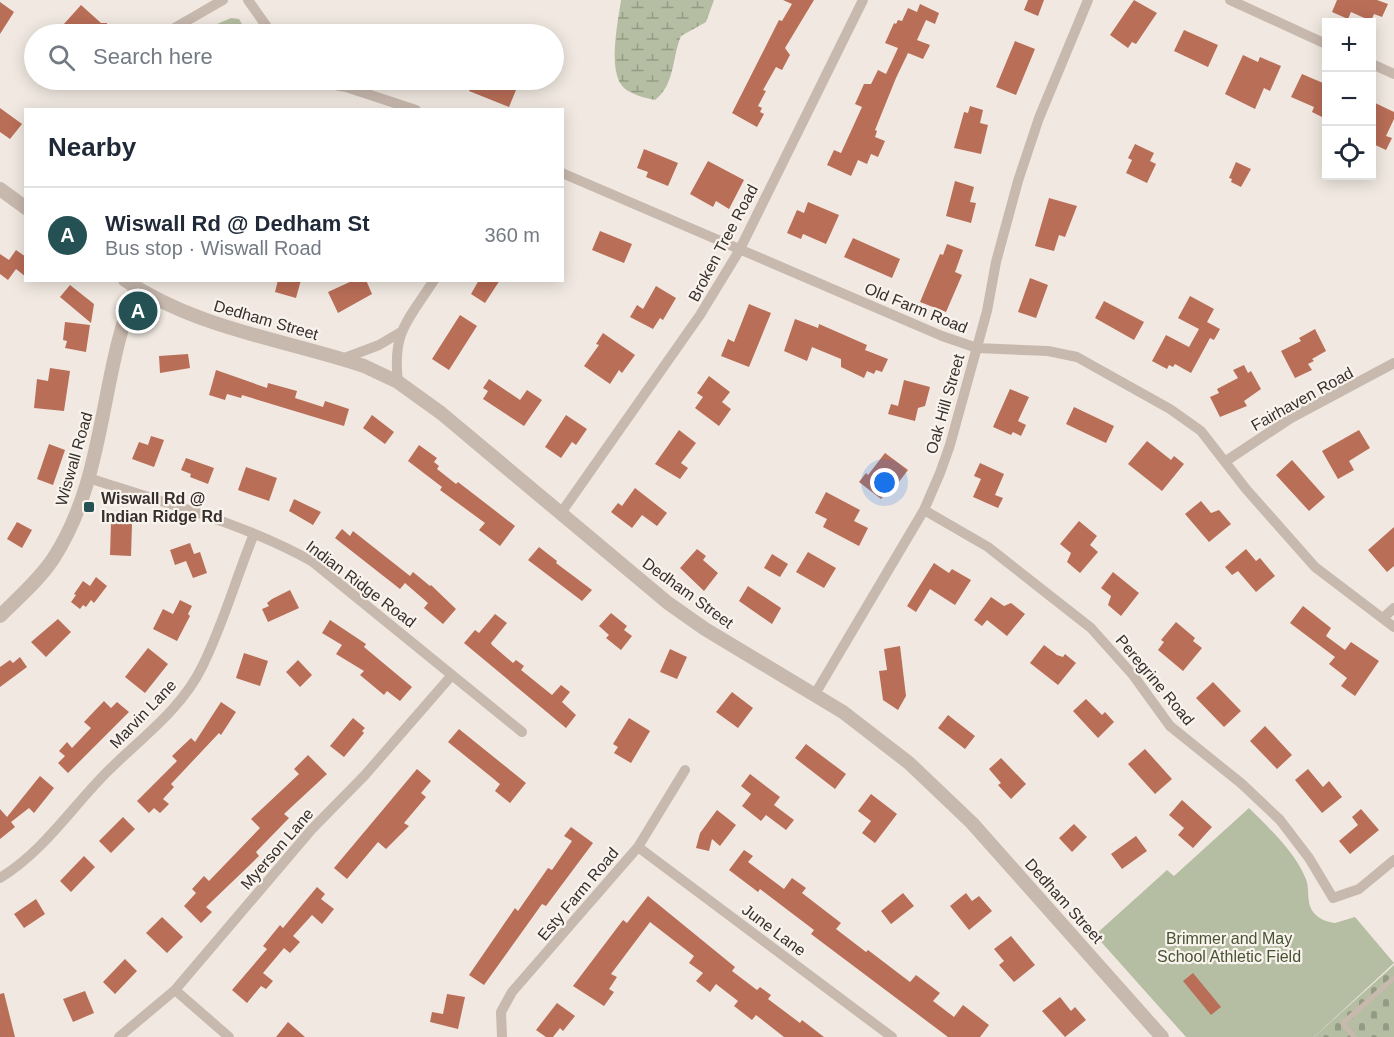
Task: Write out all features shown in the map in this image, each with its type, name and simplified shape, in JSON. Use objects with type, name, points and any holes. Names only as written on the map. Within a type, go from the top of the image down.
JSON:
[{"type":"street","points":[[181,24],[223,0]]},
{"type":"street","points":[[248,0],[265,24]]},
{"type":"street","name":"Broken Tree Road","points":[[561,513],[694,325],[739,251],[862,0]]},
{"type":"street","name":"Oak Hill Street","points":[[815,694],[924,510],[950,445],[1022,171],[1039,118],[1088,0]]},
{"type":"street","points":[[1230,0],[1322,42]]},
{"type":"street","points":[[1376,66],[1394,74]]},
{"type":"street","points":[[355,90],[410,108]]},
{"type":"street","name":"Old Farm Road","points":[[564,174],[739,251],[942,336],[977,348],[1048,351],[1077,357],[1170,409],[1201,431],[1315,567],[1394,627]]},
{"type":"street","points":[[0,189],[24,207]]},
{"type":"street","points":[[398,382],[395,356],[401,332],[434,282]]},
{"type":"street","name":"Dedham Street","points":[[130,284],[170,307],[210,322],[342,359],[398,382],[441,413],[687,616],[815,694],[875,734],[958,809],[1162,1037]]},
{"type":"street","name":"Wiswall Road","points":[[0,616],[52,560],[73,522],[89,478],[130,284]]},
{"type":"street","points":[[342,359],[379,345],[401,332]]},
{"type":"street","name":"Fairhaven Road","points":[[1226,461],[1291,418],[1394,363]]},
{"type":"street","name":"Indian Ridge Road","points":[[89,478],[254,534],[284,546],[313,562],[522,732]]},
{"type":"street","name":"Peregrine Road","points":[[924,510],[988,547],[1091,628],[1133,675],[1170,726],[1242,784],[1280,820],[1309,858],[1333,898],[1359,889],[1394,860]]},
{"type":"street","name":"Marvin Lane","points":[[0,878],[23,864],[106,774],[161,722],[189,690],[202,667],[254,534]]},
{"type":"street","points":[[1383,618],[1394,608]]},
{"type":"street","name":"Myerson Lane","points":[[119,1037],[175,990],[312,829],[366,775],[452,675]]},
{"type":"street","name":"Esty Farm Road","points":[[502,1037],[501,1012],[512,992],[638,847],[686,770]]},
{"type":"street","name":"June Lane","points":[[638,847],[892,1037]]},
{"type":"street","points":[[175,990],[229,1037]]},
{"type":"lane","points":[[1354,1037],[1343,1023],[1394,978]]},
{"type":"green space","points":[[621,0],[714,0],[706,22],[681,36],[670,79],[655,100],[631,93],[619,81],[616,71],[615,46]]},
{"type":"green space","points":[[231,18],[239,19],[242,24],[217,24]]},
{"type":"green space","name":"Brimmer and May School Athletic Field","points":[[1249,808],[1280,840],[1300,867],[1307,882],[1311,909],[1314,913],[1323,920],[1335,923],[1355,917],[1394,963],[1314,1037],[1186,1037],[1095,935],[1167,870],[1174,876]]},
{"type":"green space","points":[[1394,965],[1394,1037],[1314,1037]]},
{"type":"building","points":[[783,0],[814,0],[785,48],[790,55],[782,70],[776,67],[763,90],[766,91],[758,106],[762,108],[760,112],[764,114],[757,127],[732,113],[779,20],[782,21],[792,4]]},
{"type":"building","points":[[1028,0],[1044,0],[1038,16],[1024,10]]},
{"type":"building","points":[[1134,0],[1157,13],[1136,44],[1132,42],[1128,48],[1110,35]]},
{"type":"building","points":[[1337,0],[1377,0],[1388,4],[1382,17],[1374,14],[1372,18],[1364,18],[1351,12],[1348,18],[1346,18],[1332,12]]},
{"type":"building","points":[[0,2],[14,12],[0,34]]},
{"type":"building","points":[[920,4],[939,13],[935,24],[926,20],[917,40],[930,45],[923,59],[908,53],[896,78],[875,130],[877,131],[875,137],[885,141],[878,157],[871,154],[867,164],[858,160],[851,176],[827,165],[834,150],[841,153],[862,107],[855,104],[864,84],[871,84],[878,70],[886,74],[898,48],[885,43],[894,23],[896,24],[898,20],[902,21],[908,8],[917,12]]},
{"type":"building","points":[[81,5],[101,23],[107,23],[107,24],[64,24]]},
{"type":"building","points":[[1184,30],[1218,45],[1208,67],[1174,51]]},
{"type":"building","points":[[1015,41],[1035,49],[1016,95],[996,87]]},
{"type":"building","points":[[1243,55],[1258,62],[1260,57],[1281,66],[1270,91],[1264,88],[1255,109],[1225,94]]},
{"type":"building","points":[[1302,74],[1322,83],[1322,117],[1312,112],[1314,107],[1291,97]]},
{"type":"building","points":[[469,90],[516,90],[509,107]]},
{"type":"building","points":[[1376,103],[1394,112],[1394,119],[1386,136],[1392,138],[1386,150],[1376,145]]},
{"type":"building","points":[[970,106],[983,110],[980,123],[988,125],[981,154],[954,148],[964,112],[968,113]]},
{"type":"building","points":[[0,108],[22,124],[10,139],[0,132]]},
{"type":"building","points":[[1135,144],[1154,153],[1150,161],[1156,164],[1147,183],[1126,173],[1132,160],[1128,158]]},
{"type":"building","points":[[644,149],[678,163],[668,186],[646,177],[648,172],[637,168]]},
{"type":"building","points":[[708,161],[744,180],[729,209],[716,201],[713,207],[690,194]]},
{"type":"building","points":[[1236,162],[1251,169],[1241,187],[1231,182],[1232,179],[1229,178]]},
{"type":"building","points":[[955,181],[974,187],[970,202],[976,203],[971,223],[946,216]]},
{"type":"building","points":[[1049,198],[1077,206],[1065,237],[1059,235],[1054,251],[1035,246]]},
{"type":"building","points":[[808,202],[839,215],[826,244],[803,234],[801,239],[787,233],[797,210],[804,213]]},
{"type":"building","points":[[600,231],[632,244],[624,263],[592,250]]},
{"type":"building","points":[[853,238],[900,259],[892,278],[844,257]]},
{"type":"building","points":[[947,244],[963,250],[955,272],[962,275],[946,312],[920,302],[940,254],[943,255]]},
{"type":"building","points":[[16,250],[24,256],[24,275],[16,269],[8,280],[0,274],[0,254],[9,260]]},
{"type":"building","points":[[1030,278],[1048,285],[1036,318],[1018,312]]},
{"type":"building","points":[[278,282],[300,282],[296,298],[275,292]]},
{"type":"building","points":[[350,282],[367,282],[372,294],[338,313],[328,292]]},
{"type":"building","points":[[478,282],[499,282],[485,303],[471,294]]},
{"type":"building","points":[[70,285],[94,304],[91,323],[60,297]]},
{"type":"building","points":[[656,286],[676,298],[663,320],[660,318],[653,329],[630,317],[637,305],[643,309]]},
{"type":"building","points":[[1190,296],[1214,309],[1207,322],[1220,329],[1214,340],[1210,338],[1191,373],[1175,364],[1173,367],[1169,365],[1167,369],[1152,361],[1166,335],[1189,347],[1199,329],[1178,318]]},
{"type":"building","points":[[1104,301],[1144,322],[1134,340],[1095,318]]},
{"type":"building","points":[[749,304],[771,313],[749,367],[721,356],[728,339],[734,342]]},
{"type":"building","points":[[460,315],[477,326],[449,370],[432,359]]},
{"type":"building","points":[[795,319],[818,328],[819,324],[867,345],[865,350],[888,359],[882,372],[876,370],[874,374],[867,371],[864,378],[841,367],[841,359],[812,347],[807,361],[784,351]]},
{"type":"building","points":[[65,322],[90,325],[86,352],[65,348],[67,341],[63,340]]},
{"type":"building","points":[[1315,329],[1326,351],[1308,364],[1312,370],[1295,378],[1281,351],[1301,341],[1299,338]]},
{"type":"building","points":[[603,333],[635,355],[622,373],[619,370],[610,384],[584,366],[599,345],[596,344]]},
{"type":"building","points":[[188,354],[190,368],[160,373],[159,356]]},
{"type":"building","points":[[1244,365],[1248,373],[1251,371],[1261,389],[1244,401],[1247,406],[1220,417],[1210,397],[1219,393],[1217,389],[1238,378],[1233,370]]},
{"type":"building","points":[[50,368],[70,371],[64,411],[34,408],[37,379],[48,381]]},
{"type":"building","points":[[216,370],[267,388],[268,383],[297,391],[295,398],[323,407],[325,401],[349,409],[344,426],[242,395],[241,398],[227,394],[225,400],[209,395]]},
{"type":"building","points":[[709,376],[730,392],[722,402],[731,409],[719,426],[695,408],[703,397],[697,393]]},
{"type":"building","points":[[489,379],[520,400],[527,390],[542,400],[524,426],[483,399],[488,391],[483,388]]},
{"type":"building","points":[[904,380],[930,387],[925,406],[918,408],[915,421],[888,414],[891,404],[898,406]]},
{"type":"building","points":[[1010,389],[1029,397],[1018,421],[1026,425],[1021,436],[1013,432],[1011,435],[993,427]]},
{"type":"building","points":[[1074,407],[1114,426],[1106,443],[1066,424]]},
{"type":"building","points":[[372,415],[394,432],[385,444],[363,428]]},
{"type":"building","points":[[566,415],[587,429],[576,445],[572,442],[561,458],[545,447]]},
{"type":"building","points":[[679,430],[696,443],[681,463],[688,468],[680,479],[655,464]]},
{"type":"building","points":[[1359,430],[1370,448],[1349,461],[1354,470],[1338,479],[1322,451]]},
{"type":"building","points":[[151,436],[164,440],[154,467],[132,459],[139,442],[148,445]]},
{"type":"building","points":[[1147,441],[1171,460],[1174,456],[1184,464],[1162,491],[1128,464]]},
{"type":"building","points":[[49,444],[65,450],[53,485],[37,479]]},
{"type":"building","points":[[419,445],[437,458],[434,462],[439,466],[437,469],[456,484],[458,482],[515,526],[500,546],[479,530],[485,523],[440,490],[442,487],[408,461]]},
{"type":"building","points":[[885,453],[908,470],[895,487],[892,485],[881,499],[859,482],[866,473],[868,475]]},
{"type":"building","points":[[186,458],[214,468],[208,484],[190,477],[191,474],[181,470]]},
{"type":"building","points":[[1292,460],[1325,497],[1309,511],[1276,475]]},
{"type":"building","points":[[980,463],[1004,474],[995,495],[1003,498],[998,508],[973,497],[981,479],[974,476]]},
{"type":"building","points":[[246,467],[277,478],[269,501],[238,490]]},
{"type":"building","points":[[635,488],[667,513],[657,526],[642,515],[632,528],[611,512],[618,503],[622,506]]},
{"type":"building","points":[[826,492],[860,510],[854,521],[868,528],[859,546],[823,527],[827,519],[815,513]]},
{"type":"building","points":[[294,499],[321,512],[313,525],[289,511]]},
{"type":"building","points":[[1201,501],[1211,513],[1219,510],[1231,524],[1209,542],[1185,514]]},
{"type":"building","points":[[1079,521],[1097,536],[1090,545],[1098,552],[1080,573],[1067,562],[1071,553],[1060,544]]},
{"type":"building","points":[[17,522],[32,530],[22,548],[7,539]]},
{"type":"building","points":[[111,523],[132,524],[131,556],[110,555]]},
{"type":"building","points":[[1394,527],[1394,566],[1387,572],[1368,550]]},
{"type":"building","points":[[342,529],[350,536],[353,531],[410,576],[413,572],[431,585],[456,609],[443,624],[424,608],[428,603],[405,583],[400,589],[335,538]]},
{"type":"building","points":[[190,543],[194,554],[200,552],[207,573],[193,578],[186,561],[175,565],[170,550]]},
{"type":"building","points":[[539,547],[592,590],[582,601],[528,560]]},
{"type":"building","points":[[697,549],[706,556],[703,560],[718,573],[704,591],[680,568]]},
{"type":"building","points":[[1246,549],[1256,561],[1260,558],[1275,576],[1256,592],[1238,571],[1232,575],[1225,567]]},
{"type":"building","points":[[808,552],[836,568],[824,588],[796,572]]},
{"type":"building","points":[[772,554],[788,564],[780,577],[764,568]]},
{"type":"building","points":[[934,563],[949,573],[952,569],[971,580],[955,605],[930,589],[916,612],[907,606]]},
{"type":"building","points":[[1113,572],[1139,593],[1121,616],[1108,605],[1111,596],[1101,588]]},
{"type":"building","points":[[96,577],[107,586],[94,603],[91,600],[86,607],[83,605],[80,609],[71,602],[76,595],[74,594],[83,581],[90,586]]},
{"type":"building","points":[[748,586],[781,608],[772,624],[739,601]]},
{"type":"building","points":[[290,590],[299,608],[268,622],[262,609],[269,606],[267,603],[272,599]]},
{"type":"building","points":[[991,597],[1004,606],[1011,603],[1025,614],[1007,636],[987,620],[982,626],[974,620]]},
{"type":"building","points":[[180,600],[192,606],[188,614],[190,616],[177,641],[153,629],[163,609],[173,614]]},
{"type":"building","points":[[1303,606],[1331,628],[1326,636],[1345,650],[1351,642],[1379,661],[1355,696],[1341,686],[1347,678],[1329,664],[1335,657],[1290,623]]},
{"type":"building","points":[[611,613],[627,626],[624,630],[632,636],[621,650],[606,638],[609,635],[599,626]]},
{"type":"building","points":[[495,614],[507,623],[491,643],[492,645],[513,663],[516,660],[524,666],[521,670],[552,695],[561,685],[570,692],[562,702],[576,715],[566,728],[464,643],[475,630],[479,633]]},
{"type":"building","points":[[58,619],[71,632],[46,657],[31,642]]},
{"type":"building","points":[[330,620],[366,644],[364,647],[412,687],[400,701],[387,691],[384,695],[360,675],[364,671],[336,654],[342,645],[322,633]]},
{"type":"building","points":[[1176,622],[1195,638],[1193,641],[1202,648],[1183,671],[1158,650],[1164,642],[1161,640]]},
{"type":"building","points":[[1044,645],[1057,655],[1063,657],[1065,654],[1076,663],[1058,685],[1030,663]]},
{"type":"building","points":[[900,646],[906,696],[898,710],[883,700],[879,671],[887,670],[884,649]]},
{"type":"building","points":[[148,648],[168,664],[145,693],[125,677]]},
{"type":"building","points":[[670,649],[687,657],[677,679],[660,672]]},
{"type":"building","points":[[244,653],[268,661],[260,686],[236,678]]},
{"type":"building","points":[[20,657],[27,667],[0,687],[0,667],[10,660],[13,663]]},
{"type":"building","points":[[298,660],[312,675],[300,687],[286,672]]},
{"type":"building","points":[[1213,682],[1241,711],[1224,727],[1196,698]]},
{"type":"building","points":[[732,692],[753,708],[738,728],[716,712]]},
{"type":"building","points":[[1086,699],[1102,715],[1105,712],[1114,722],[1098,738],[1073,711]]},
{"type":"building","points":[[104,701],[111,708],[117,702],[129,712],[68,773],[58,763],[65,756],[59,751],[67,742],[72,748],[91,728],[84,722]]},
{"type":"building","points":[[221,702],[236,712],[221,735],[219,733],[171,784],[174,787],[163,799],[169,804],[160,813],[154,808],[149,813],[137,801],[177,761],[172,756],[191,738],[195,742]]},
{"type":"building","points":[[948,715],[975,736],[965,749],[938,728]]},
{"type":"building","points":[[353,718],[365,728],[362,731],[364,733],[344,757],[330,746]]},
{"type":"building","points":[[629,718],[650,731],[631,763],[614,753],[618,747],[613,744]]},
{"type":"building","points":[[1265,726],[1292,755],[1277,769],[1250,741]]},
{"type":"building","points":[[459,729],[526,783],[510,803],[495,791],[500,784],[448,742]]},
{"type":"building","points":[[806,744],[846,774],[835,789],[795,758]]},
{"type":"building","points":[[1145,749],[1172,779],[1155,794],[1128,764]]},
{"type":"building","points":[[308,755],[327,774],[284,814],[289,818],[256,852],[259,856],[206,907],[212,912],[201,923],[184,906],[196,893],[192,889],[204,876],[209,881],[260,828],[251,819],[299,774],[294,769]]},
{"type":"building","points":[[1001,758],[1026,784],[1011,799],[998,785],[1001,783],[989,769]]},
{"type":"building","points":[[417,769],[431,781],[421,793],[426,797],[404,823],[409,826],[386,849],[378,842],[347,879],[334,868]]},
{"type":"building","points":[[1308,769],[1323,787],[1329,781],[1342,797],[1322,813],[1295,780]]},
{"type":"building","points":[[750,774],[780,797],[774,805],[794,820],[786,830],[766,815],[761,821],[742,806],[751,794],[741,786]]},
{"type":"building","points":[[40,776],[54,788],[34,813],[29,808],[11,822],[15,827],[0,839],[0,809],[7,817]]},
{"type":"building","points":[[871,794],[897,814],[875,843],[862,833],[871,821],[858,811]]},
{"type":"building","points":[[1182,800],[1212,827],[1193,848],[1178,835],[1184,828],[1169,815]]},
{"type":"building","points":[[1361,809],[1379,830],[1350,854],[1339,841],[1358,825],[1352,817]]},
{"type":"building","points":[[717,810],[736,825],[720,846],[712,839],[709,851],[696,848],[700,833]]},
{"type":"building","points":[[123,817],[135,829],[111,853],[99,841]]},
{"type":"building","points":[[1074,824],[1087,837],[1072,852],[1059,838]]},
{"type":"building","points":[[571,827],[593,843],[546,906],[542,904],[484,985],[469,975],[515,908],[518,911],[548,868],[552,870],[572,841],[564,836]]},
{"type":"building","points":[[1136,836],[1147,851],[1122,869],[1111,854]]},
{"type":"building","points":[[744,850],[753,856],[748,862],[784,889],[792,878],[806,888],[802,893],[841,923],[836,929],[866,952],[868,950],[910,982],[916,975],[940,993],[933,1001],[954,1017],[963,1005],[989,1025],[980,1037],[948,1037],[811,934],[814,930],[760,889],[758,892],[729,870]]},
{"type":"building","points":[[84,856],[95,867],[71,892],[60,881]]},
{"type":"building","points":[[317,887],[325,894],[321,899],[334,909],[322,924],[312,915],[293,936],[300,942],[290,953],[284,948],[263,973],[273,981],[266,989],[261,986],[247,1003],[232,990],[267,949],[263,946],[280,925],[283,928]]},
{"type":"building","points":[[903,893],[914,906],[891,924],[881,911]]},
{"type":"building","points":[[966,893],[972,901],[979,896],[992,911],[969,930],[950,906]]},
{"type":"building","points":[[648,896],[735,967],[732,971],[757,990],[760,987],[771,995],[768,999],[800,1023],[802,1020],[824,1037],[784,1037],[756,1015],[752,1020],[734,1006],[738,1001],[716,984],[710,992],[696,981],[703,973],[689,963],[694,956],[650,922],[611,974],[617,977],[609,989],[614,992],[604,1006],[573,986],[623,920],[627,923]]},
{"type":"building","points":[[36,899],[45,914],[24,928],[14,914]]},
{"type":"building","points":[[162,917],[183,937],[167,953],[146,933]]},
{"type":"building","points":[[1011,936],[1035,965],[1014,982],[999,965],[1004,961],[994,949]]},
{"type":"building","points":[[125,959],[137,971],[115,994],[103,982]]},
{"type":"building","points":[[1193,973],[1221,1007],[1211,1015],[1183,981]]},
{"type":"building","points":[[85,991],[94,1013],[73,1022],[63,999]]},
{"type":"building","points":[[4,993],[15,1037],[0,1037],[0,994]]},
{"type":"building","points":[[447,994],[465,997],[458,1029],[430,1022],[432,1012],[443,1014]]},
{"type":"building","points":[[1060,997],[1071,1011],[1075,1007],[1086,1020],[1065,1037],[1042,1011]]},
{"type":"building","points":[[557,1003],[575,1016],[563,1031],[560,1028],[553,1037],[546,1037],[536,1030]]},
{"type":"building","points":[[288,1022],[305,1037],[276,1037]]},
{"type":"place","name":"Wiswall Rd @ Dedham St","points":[[138,311]]},
{"type":"place","name":"Wiswall Rd @ Indian Ridge Rd","points":[[89,507]]}]
